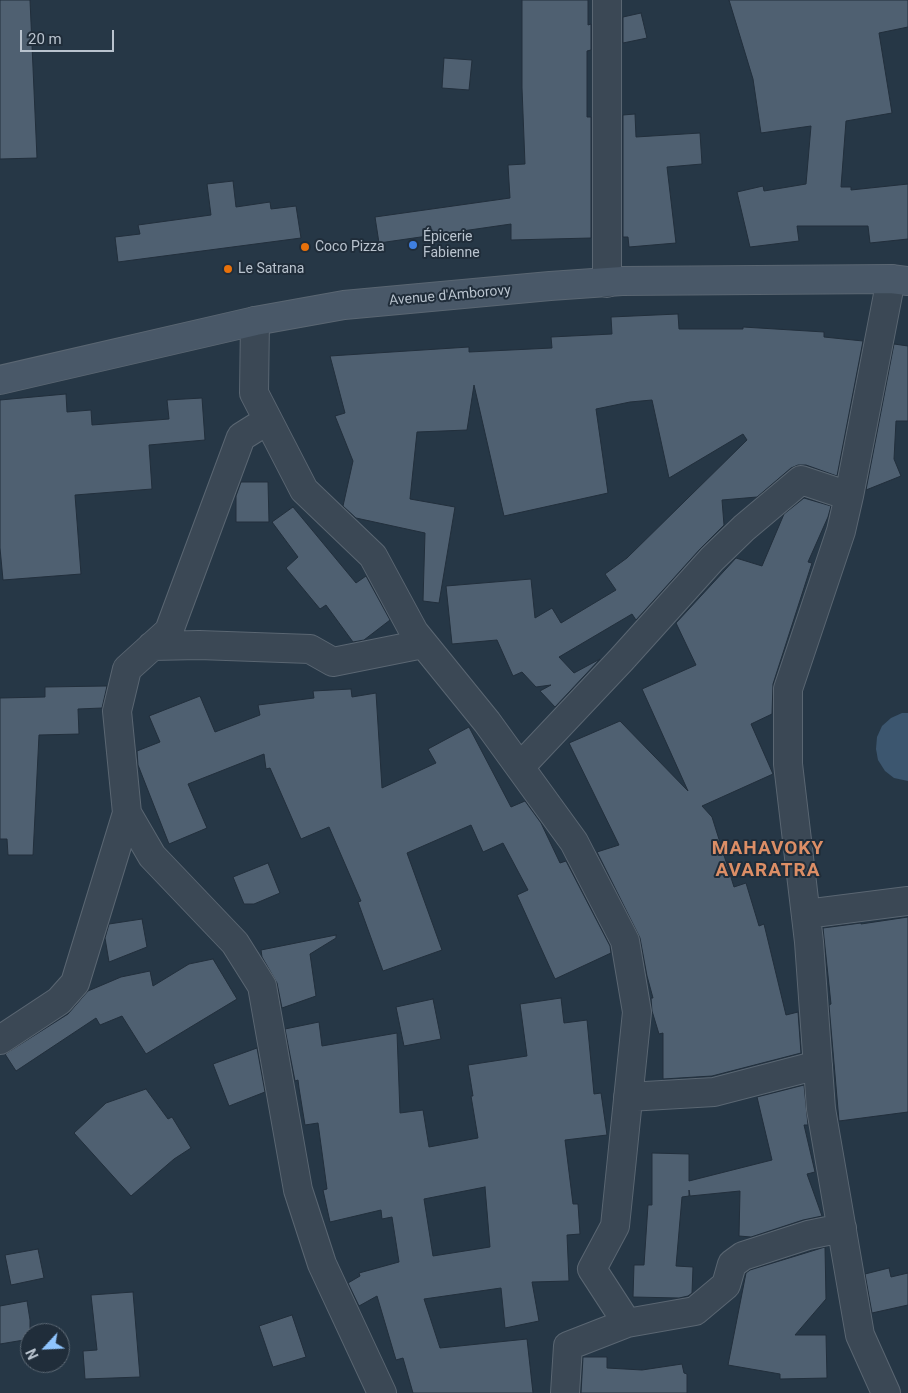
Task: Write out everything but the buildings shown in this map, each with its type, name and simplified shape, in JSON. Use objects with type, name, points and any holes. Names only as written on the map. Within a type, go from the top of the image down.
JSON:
[{"type":"main road","name":"Avenue d'Amborovy","points":[[0,380],[255,321],[344,306],[622,281],[899,280]]},
{"type":"street","points":[[607,0],[607,283]]},
{"type":"street","points":[[886,1393],[860,1335],[821,1109],[806,914],[788,764],[788,689],[841,531],[899,280]]},
{"type":"street","points":[[255,321],[254,393],[304,490],[372,556],[414,632],[487,722],[574,842],[625,941],[638,1012],[614,1226],[592,1269],[627,1323]]},
{"type":"street","points":[[0,1040],[59,1002],[75,983],[127,813],[117,711],[127,669],[169,631],[241,437],[268,420]]},
{"type":"street","points":[[520,767],[621,660],[712,558],[801,480],[849,496]]},
{"type":"street","points":[[152,646],[199,645],[310,650],[333,662],[423,644]]},
{"type":"street","points":[[127,813],[152,856],[235,943],[262,986],[298,1190],[322,1264],[382,1393]]},
{"type":"street","points":[[806,914],[908,901]]},
{"type":"street","points":[[628,1097],[714,1092],[818,1065]]},
{"type":"street","points":[[565,1393],[568,1346],[627,1323],[695,1311],[726,1285],[732,1264],[744,1256],[808,1234],[842,1228]]},
{"type":"water","points":[[902,713],[908,713],[908,781],[894,778],[885,771],[878,760],[876,749],[877,737],[882,726],[891,718]]},
{"type":"place","name":"Épicerie Fabienne","points":[[413,245]]},
{"type":"place","name":"Coco Pizza","points":[[305,247]]},
{"type":"place","name":"Le Satrana","points":[[228,269]]},
{"type":"district","name":"MAHAVOKY AVARATRA","points":[[768,860]]}]
